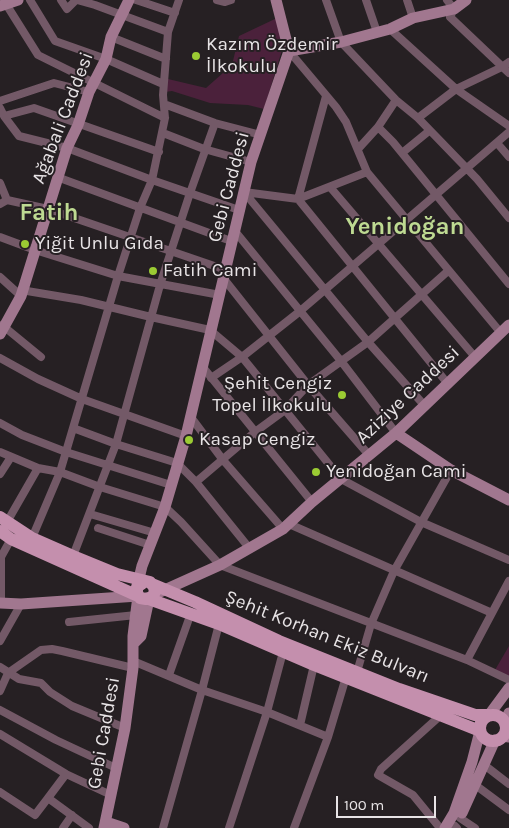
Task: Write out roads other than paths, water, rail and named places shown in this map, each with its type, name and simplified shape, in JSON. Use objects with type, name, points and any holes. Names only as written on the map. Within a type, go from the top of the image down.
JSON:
[{"type":"main road","points":[[4,3],[18,0]]},
{"type":"main road","name":"Ağabali Caddesi","points":[[2,328],[21,293],[67,148],[92,87],[106,59],[111,37],[120,15],[129,0]]},
{"type":"main road","points":[[276,0],[289,51],[341,42],[390,29],[414,18],[466,0]]},
{"type":"main road","name":"Gebi Caddesi","points":[[134,643],[141,636],[145,588],[142,566],[165,507],[186,436],[250,162],[289,51]]},
{"type":"main road","name":"Aziziye Caddesi","points":[[166,589],[220,565],[286,527],[312,502],[396,433],[505,329]]},
{"type":"main road","points":[[396,433],[451,470],[509,500]]},
{"type":"main road","name":"Şehit Korhan Ekiz Bulvarı","points":[[2,523],[6,538],[145,588],[166,589],[352,675],[480,731]]},
{"type":"main road","name":"Şehit Korhan Ekiz Bulvarı","points":[[2,523],[32,538],[117,574],[191,613],[314,665],[399,689],[475,715],[490,715]]},
{"type":"main road","points":[[0,603],[21,604],[145,588]]},
{"type":"main road","name":"Gebi Caddesi","points":[[105,825],[124,728],[133,665],[133,636],[136,615],[145,588]]},
{"type":"main road","points":[[454,826],[454,813],[480,731],[480,723],[490,715],[509,688]]},
{"type":"main road","points":[[490,715],[497,715],[506,731]]},
{"type":"main road","points":[[480,731],[488,740],[506,731]]},
{"type":"main road","points":[[454,826],[483,764],[506,731]]},
{"type":"main road","points":[[105,825],[124,828]]},
{"type":"street","points":[[30,0],[55,40],[106,59],[163,84]]},
{"type":"street","points":[[61,0],[68,9],[76,0],[96,5],[168,32]]},
{"type":"street","points":[[136,0],[175,13]]},
{"type":"street","points":[[32,538],[60,472],[118,276],[140,208],[152,180],[165,118],[163,84],[168,32],[179,0]]},
{"type":"street","points":[[326,0],[341,42],[396,100],[418,118],[466,168],[509,218]]},
{"type":"street","points":[[366,0],[377,32]]},
{"type":"street","points":[[407,0],[414,18]]},
{"type":"street","points":[[4,3],[38,55],[92,87],[165,118]]},
{"type":"street","points":[[451,5],[450,17],[509,73]]},
{"type":"street","points":[[390,29],[456,89],[509,126]]},
{"type":"street","points":[[111,37],[166,58]]},
{"type":"street","points":[[289,51],[341,114],[367,172],[448,271],[505,329]]},
{"type":"street","points":[[418,118],[456,89],[502,68],[509,62]]},
{"type":"street","points":[[0,101],[54,83],[92,87]]},
{"type":"street","points":[[298,199],[326,96]]},
{"type":"street","points":[[358,150],[378,127],[396,100]]},
{"type":"street","points":[[164,104],[215,123],[261,135]]},
{"type":"street","points":[[0,108],[18,136],[67,148],[239,210]]},
{"type":"street","points":[[4,116],[34,108],[159,152]]},
{"type":"street","points":[[73,556],[116,444],[160,285],[204,149],[215,123]]},
{"type":"street","points":[[378,127],[402,153],[509,284]]},
{"type":"street","points":[[402,153],[429,131]]},
{"type":"street","points":[[211,378],[270,336],[379,245],[509,132]]},
{"type":"street","points":[[163,134],[204,149],[250,162]]},
{"type":"street","points":[[497,144],[509,157]]},
{"type":"street","points":[[244,192],[298,199],[367,172]]},
{"type":"street","points":[[57,177],[180,223],[232,236],[341,361],[396,433]]},
{"type":"street","points":[[0,183],[4,202],[48,209],[131,237],[225,274],[308,385],[369,455]]},
{"type":"street","points":[[330,187],[475,357]]},
{"type":"street","points":[[244,192],[368,342],[424,405]]},
{"type":"street","points":[[298,199],[448,384]]},
{"type":"street","points":[[0,237],[118,276],[220,295]]},
{"type":"street","points":[[196,482],[285,410],[308,385],[368,342],[448,271]]},
{"type":"street","points":[[0,277],[21,293],[80,300],[151,318],[210,330],[242,357],[341,479],[421,522],[509,560]]},
{"type":"street","points":[[2,328],[40,357]]},
{"type":"street","points":[[0,358],[38,379],[82,399],[186,436]]},
{"type":"street","points":[[202,366],[312,502]]},
{"type":"street","points":[[190,416],[223,460],[286,527],[492,613]]},
{"type":"street","points":[[0,423],[22,435],[66,452],[171,485]]},
{"type":"street","points":[[73,428],[177,463],[196,482],[250,549]]},
{"type":"street","points":[[0,452],[38,468],[60,472],[100,487],[165,507],[220,565],[467,660],[509,680]]},
{"type":"street","points":[[0,474],[11,457]]},
{"type":"street","points":[[2,523],[38,468]]},
{"type":"street","points":[[294,828],[370,624],[394,571],[451,470]]},
{"type":"street","points":[[90,514],[154,533]]},
{"type":"street","points":[[98,528],[150,545]]},
{"type":"street","points":[[0,603],[1,557],[6,538]]},
{"type":"street","points":[[467,660],[509,581]]},
{"type":"street","points":[[0,641],[21,604]]},
{"type":"street","points":[[168,675],[191,613]]},
{"type":"street","points":[[69,622],[136,615]]},
{"type":"street","points":[[162,828],[219,624]]},
{"type":"street","points":[[0,691],[8,673],[41,650],[52,649],[133,665],[168,675],[202,690],[266,712],[328,737]]},
{"type":"street","points":[[229,828],[283,652]]},
{"type":"street","points":[[300,725],[314,665]]},
{"type":"street","points":[[0,667],[19,679],[42,683],[50,692],[72,706],[124,728]]},
{"type":"street","points":[[0,710],[56,740],[116,768]]},
{"type":"street","points":[[440,828],[413,795],[378,775],[380,769],[441,715]]},
{"type":"street","points":[[0,734],[66,774],[111,795]]},
{"type":"street","points":[[483,764],[509,784]]},
{"type":"street","points":[[0,792],[35,815],[66,774]]},
{"type":"street","points":[[474,784],[509,810]]},
{"type":"street","points":[[48,798],[89,828]]},
{"type":"street","points":[[63,828],[72,815]]},
{"type":"street","points":[[454,826],[475,828]]},
{"type":"place","name":"Kazım Özdemir İlkokulu","points":[[196,56]]},
{"type":"place","name":"Yiğit Unlu Gıda","points":[[25,244]]},
{"type":"place","name":"Fatih Cami","points":[[153,271]]},
{"type":"place","name":"Şehit Cengiz Topel İlkokulu","points":[[342,395]]},
{"type":"place","name":"Kasap Cengiz","points":[[189,440]]},
{"type":"place","name":"Yenidoğan Cami","points":[[316,472]]},
{"type":"district","name":"Fatih","points":[[49,213]]},
{"type":"district","name":"Yenidoğan","points":[[405,227]]}]
